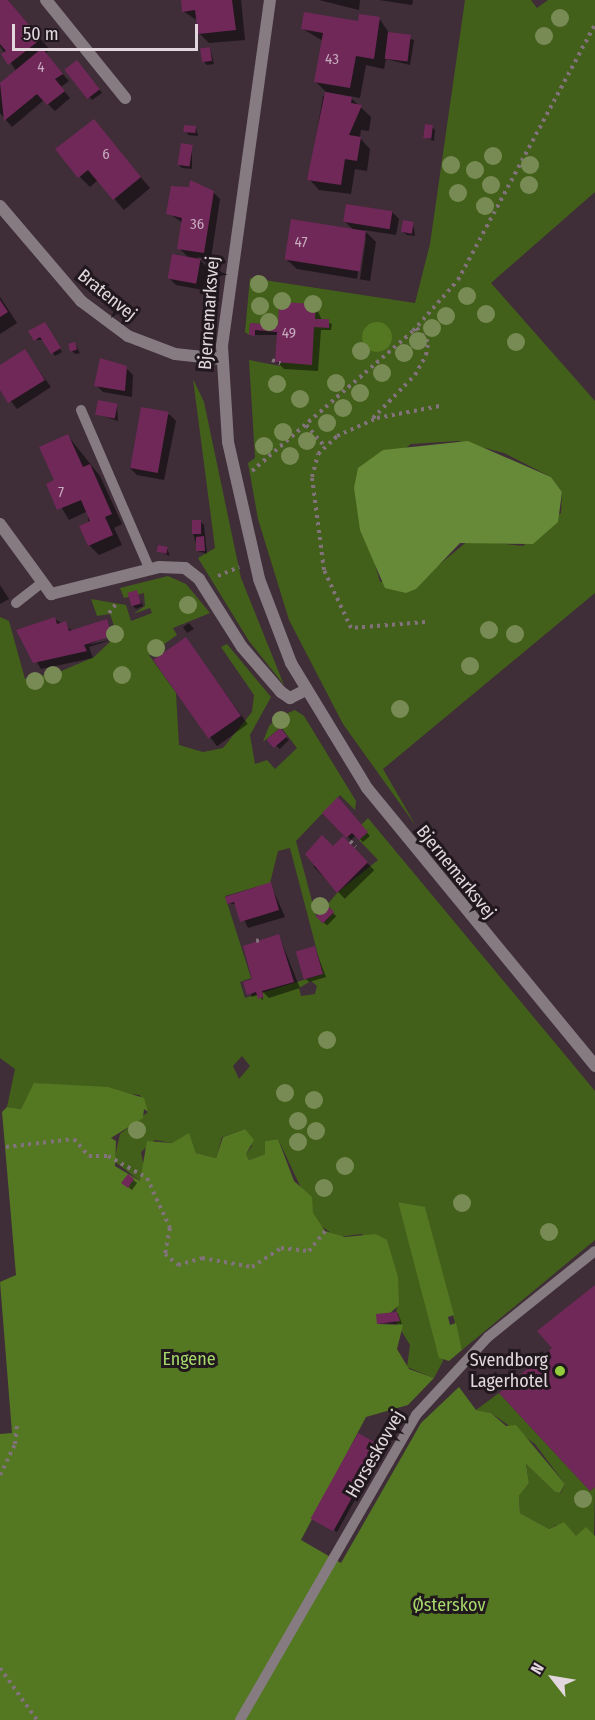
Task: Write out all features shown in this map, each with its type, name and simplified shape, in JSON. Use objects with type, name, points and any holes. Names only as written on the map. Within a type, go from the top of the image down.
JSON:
[{"type":"street","points":[[46,0],[125,98]]},
{"type":"street","name":"Bjernemarksvej","points":[[270,0],[231,255],[222,359],[234,478],[254,562],[306,690],[405,839],[595,1066]]},
{"type":"street","name":"Bratenvej","points":[[0,206],[81,301],[128,336],[175,354],[222,359]]},
{"type":"street","points":[[0,524],[39,585],[63,594],[150,570],[185,568],[203,585],[274,686],[290,698],[306,690]]},
{"type":"lane","points":[[81,410],[150,570]]},
{"type":"lane","points":[[16,603],[39,585]]},
{"type":"lane","name":"Horseskovvej","points":[[240,1720],[416,1415],[488,1337],[595,1251]]},
{"type":"path","points":[[234,478],[249,473],[416,327],[467,266],[595,26]]},
{"type":"path","points":[[416,327],[428,342],[426,355],[415,375],[371,420],[324,446],[312,477],[313,516],[324,570],[351,628],[425,622]]},
{"type":"path","points":[[272,360],[280,363]]},
{"type":"path","points":[[371,420],[440,406]]},
{"type":"path","points":[[306,425],[324,446]]},
{"type":"path","points":[[203,585],[254,562]]},
{"type":"path","points":[[109,613],[116,604]]},
{"type":"path","points":[[350,841],[356,847]]},
{"type":"path","points":[[6,1147],[74,1139],[89,1156],[108,1156],[147,1178],[170,1228],[165,1254],[178,1265],[202,1258],[257,1266],[281,1248],[309,1251],[325,1231]]},
{"type":"path","points":[[0,1475],[15,1444],[17,1426]]},
{"type":"path","points":[[0,1668],[37,1720]]},
{"type":"shaded area","points":[[465,0],[531,0],[537,8],[548,0],[595,0],[595,192],[491,283],[595,401],[595,593],[383,769],[416,826],[343,724],[289,620],[258,519],[248,463],[255,458],[249,360],[280,366],[279,326],[250,323],[249,335],[245,332],[250,278],[415,303],[430,244]],"holes":[[[458,441],[504,453],[551,477],[562,492],[561,513],[523,546],[469,540],[435,568],[380,582],[354,488],[411,444]]]},
{"type":"shaded area","points":[[193,379],[204,402],[241,578],[284,685],[249,641],[198,558],[215,548]]},
{"type":"shaded area","points":[[468,441],[551,477],[562,492],[558,522],[533,544],[460,543],[416,589],[406,593],[385,588],[360,530],[354,488],[358,468],[383,450]]},
{"type":"shaded area","points":[[168,576],[186,584],[210,613],[173,628],[177,635],[149,655],[176,693],[179,745],[203,752],[223,748],[252,712],[254,695],[221,647],[227,644],[271,697],[250,735],[255,764],[267,760],[275,769],[297,748],[281,727],[263,742],[269,726],[275,720],[283,727],[287,720],[279,717],[295,710],[304,716],[356,801],[355,810],[340,795],[296,841],[316,916],[324,923],[334,912],[327,905],[337,893],[378,860],[359,840],[367,832],[361,825],[368,818],[595,1091],[595,1240],[462,1350],[425,1208],[398,1202],[443,1361],[434,1378],[407,1367],[410,1345],[396,1322],[398,1277],[362,1234],[337,1237],[318,1224],[278,1139],[265,1141],[265,1154],[249,1160],[246,1154],[252,1146],[245,1129],[222,1137],[216,1158],[196,1153],[189,1134],[172,1143],[155,1140],[141,1152],[145,1173],[140,1181],[114,1161],[120,1134],[148,1112],[140,1095],[35,1083],[21,1109],[7,1107],[15,1069],[0,1058],[0,617],[9,621],[25,679],[59,672],[94,657],[117,635],[110,614],[97,616],[91,599],[126,605],[131,621],[152,613],[150,608],[133,614],[145,606],[144,593],[124,598],[120,588]],"holes":[[[290,848],[323,974],[245,998],[240,982],[251,978],[225,896],[270,883],[278,851]],[[311,981],[317,986],[315,994],[301,996],[299,988]],[[242,1056],[250,1066],[239,1079],[233,1066]]]},
{"type":"shaded area","points":[[499,1393],[590,1491],[595,1487],[594,1536],[576,1536],[556,1525],[549,1529],[520,1513],[519,1496],[529,1483],[526,1464],[555,1492],[561,1493],[565,1484],[535,1444],[491,1413],[476,1410]]},
{"type":"green space","points":[[377,322],[388,326],[392,337],[388,348],[377,352],[366,348],[362,337],[366,326]]},
{"type":"green space","name":"Engene","points":[[34,1083],[108,1087],[144,1098],[148,1112],[144,1109],[143,1118],[111,1138],[116,1141],[115,1166],[140,1181],[147,1141],[172,1143],[189,1133],[196,1153],[216,1158],[223,1137],[245,1129],[254,1140],[246,1154],[249,1160],[265,1154],[265,1141],[278,1139],[294,1181],[312,1197],[313,1213],[325,1231],[345,1237],[376,1234],[387,1240],[398,1277],[399,1305],[378,1324],[403,1325],[397,1349],[409,1369],[434,1378],[408,1405],[366,1417],[301,1540],[341,1563],[421,1423],[459,1387],[476,1410],[491,1413],[506,1426],[516,1425],[565,1484],[560,1493],[555,1492],[526,1464],[529,1483],[519,1496],[520,1513],[549,1529],[564,1522],[576,1536],[586,1527],[595,1536],[595,1720],[0,1720],[0,1434],[12,1433],[0,1282],[16,1275],[2,1112],[7,1107],[21,1109]]},
{"type":"green space","points":[[398,1202],[425,1207],[454,1315],[448,1317],[450,1325],[456,1323],[462,1350],[449,1361],[439,1358]]},
{"type":"building","points":[[0,0],[8,0],[41,39],[8,65],[1,54],[6,51],[0,44]]},
{"type":"building","points":[[181,0],[232,0],[236,30],[198,34],[195,10],[182,12]]},
{"type":"building","points":[[304,12],[358,21],[359,14],[380,17],[374,59],[356,56],[350,88],[314,82],[323,33],[301,29]]},
{"type":"building","points":[[388,32],[411,35],[408,62],[385,59]]},
{"type":"building","points":[[210,47],[212,61],[202,62],[200,48]]},
{"type":"building","points":[[42,48],[63,74],[55,79],[65,91],[47,105],[37,94],[4,121],[0,83]]},
{"type":"building","points":[[77,60],[100,89],[87,99],[64,70]]},
{"type":"building","points":[[325,92],[352,97],[351,103],[362,105],[349,135],[361,137],[357,161],[345,159],[341,185],[307,180]]},
{"type":"building","points":[[94,119],[141,177],[113,200],[88,170],[78,178],[55,149]]},
{"type":"building","points":[[425,124],[433,125],[431,139],[423,138]]},
{"type":"building","points":[[184,125],[196,126],[195,133],[183,132]]},
{"type":"building","points":[[181,143],[193,145],[189,167],[178,165]]},
{"type":"building","points":[[190,180],[214,191],[204,253],[177,249],[182,218],[166,214],[171,186],[189,187]]},
{"type":"building","points":[[346,204],[392,211],[390,229],[343,222]]},
{"type":"building","points":[[291,219],[366,231],[360,271],[285,259]]},
{"type":"building","points":[[403,220],[414,222],[412,234],[401,232]]},
{"type":"building","points":[[172,254],[201,259],[196,284],[168,279]]},
{"type":"building","points":[[0,300],[8,312],[0,317]]},
{"type":"building","points":[[279,302],[316,304],[315,319],[329,319],[329,328],[314,327],[312,365],[275,362],[277,332],[255,330],[255,336],[249,335],[250,323],[278,325]]},
{"type":"building","points":[[45,322],[61,348],[51,354],[40,337],[34,341],[28,331]]},
{"type":"building","points":[[75,342],[77,350],[70,351],[68,344]]},
{"type":"building","points":[[25,349],[45,380],[8,403],[0,390],[0,365]]},
{"type":"building","points":[[100,358],[127,366],[125,391],[94,386]]},
{"type":"building","points":[[98,400],[118,404],[115,419],[95,415]]},
{"type":"building","points":[[141,407],[169,412],[158,473],[130,468]]},
{"type":"building","points":[[68,434],[83,467],[90,464],[112,514],[105,517],[113,535],[88,546],[79,526],[90,521],[81,500],[57,510],[46,484],[54,480],[39,447]]},
{"type":"building","points":[[192,520],[201,520],[201,534],[192,534]]},
{"type":"building","points":[[204,536],[205,551],[196,551],[196,537]]},
{"type":"building","points":[[158,545],[168,547],[166,554],[157,552]]},
{"type":"building","points":[[137,590],[141,603],[132,606],[127,593]]},
{"type":"building","points":[[55,617],[57,624],[66,621],[69,631],[107,619],[112,636],[84,645],[87,651],[33,663],[16,630]]},
{"type":"building","points":[[186,637],[241,716],[208,739],[153,660]]},
{"type":"building","points":[[280,728],[287,736],[274,748],[266,740]]},
{"type":"building","points":[[338,797],[368,832],[359,840],[352,833],[346,838],[322,813]]},
{"type":"building","points":[[322,835],[333,846],[343,836],[368,862],[337,893],[305,854]]},
{"type":"building","points":[[271,882],[279,910],[240,922],[234,902],[227,904],[225,897]]},
{"type":"building","points":[[327,905],[334,912],[323,923],[316,916]]},
{"type":"building","points":[[279,934],[294,982],[262,991],[264,997],[258,999],[256,992],[247,995],[243,982],[252,979],[243,946]]},
{"type":"building","points":[[315,946],[323,974],[304,979],[296,952]]},
{"type":"building","points":[[128,1174],[134,1179],[128,1188],[121,1183]]},
{"type":"building","name":"Svendborg Lagerhotel","points":[[595,1285],[595,1487],[590,1491],[499,1393],[552,1348],[537,1331]]},
{"type":"building","points":[[397,1312],[400,1321],[377,1324],[376,1314]]},
{"type":"building","points":[[358,1433],[381,1446],[333,1531],[310,1519]]},
{"type":"place","name":"Svendborg Lagerhotel","points":[[560,1371]]},
{"type":"park label","name":"Østerskov","points":[[449,1605]]}]
